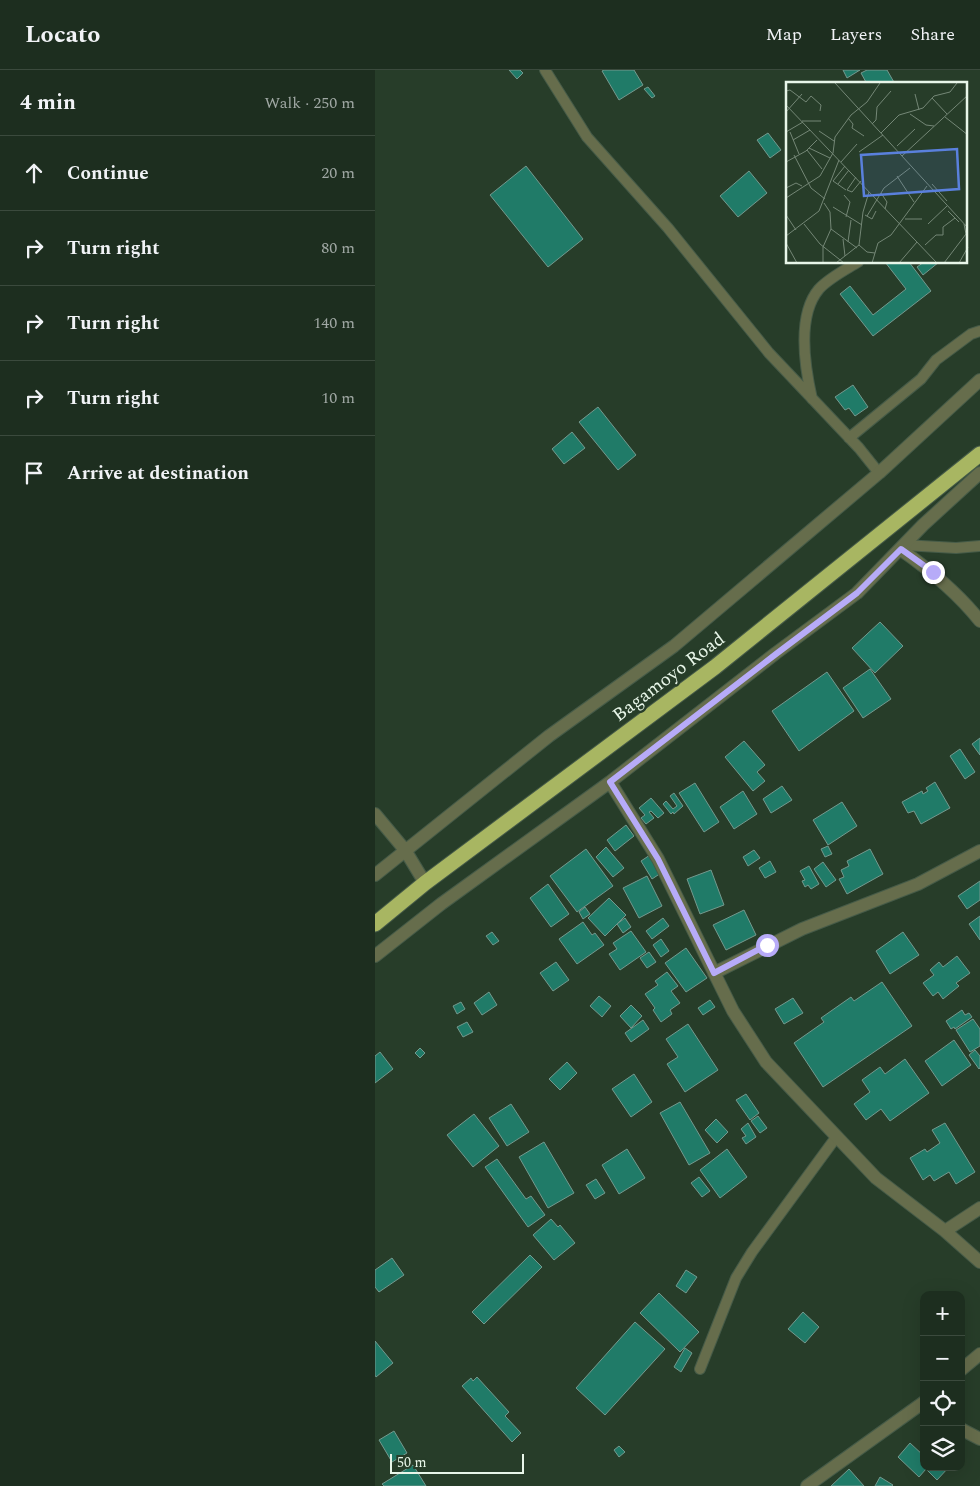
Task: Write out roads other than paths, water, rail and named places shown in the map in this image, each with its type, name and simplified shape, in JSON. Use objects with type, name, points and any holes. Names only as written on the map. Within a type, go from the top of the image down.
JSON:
[{"type":"highway","name":"Bagamoyo Road","points":[[375,924],[425,884],[715,667],[980,454]]},
{"type":"street","points":[[375,875],[549,736],[674,646],[879,473],[980,380]]},
{"type":"street","points":[[375,956],[441,904],[610,782],[857,593],[902,547],[980,473]]},
{"type":"street","points":[[902,547],[964,601],[980,621]]},
{"type":"street","points":[[610,782],[658,859],[733,1011],[765,1062],[876,1178],[945,1231],[980,1262]]},
{"type":"street","points":[[375,814],[405,850],[425,884]]},
{"type":"street","points":[[714,973],[802,928],[918,884],[980,851]]},
{"type":"street","points":[[945,1231],[980,1208]]},
{"type":"street","points":[[965,1367],[980,1354]]},
{"type":"street","points":[[807,1486],[920,1405]]},
{"type":"street","points":[[965,1431],[980,1439]]},
{"type":"lane","points":[[545,70],[587,137],[668,228],[769,353],[849,438],[879,473]]},
{"type":"lane","points":[[813,400],[806,374],[805,352],[809,306],[819,289],[855,264]]},
{"type":"lane","points":[[849,438],[921,380],[936,360],[971,334],[980,331]]},
{"type":"lane","points":[[902,547],[956,548],[980,546]]},
{"type":"lane","points":[[700,1369],[736,1278],[752,1252],[837,1136]]}]
